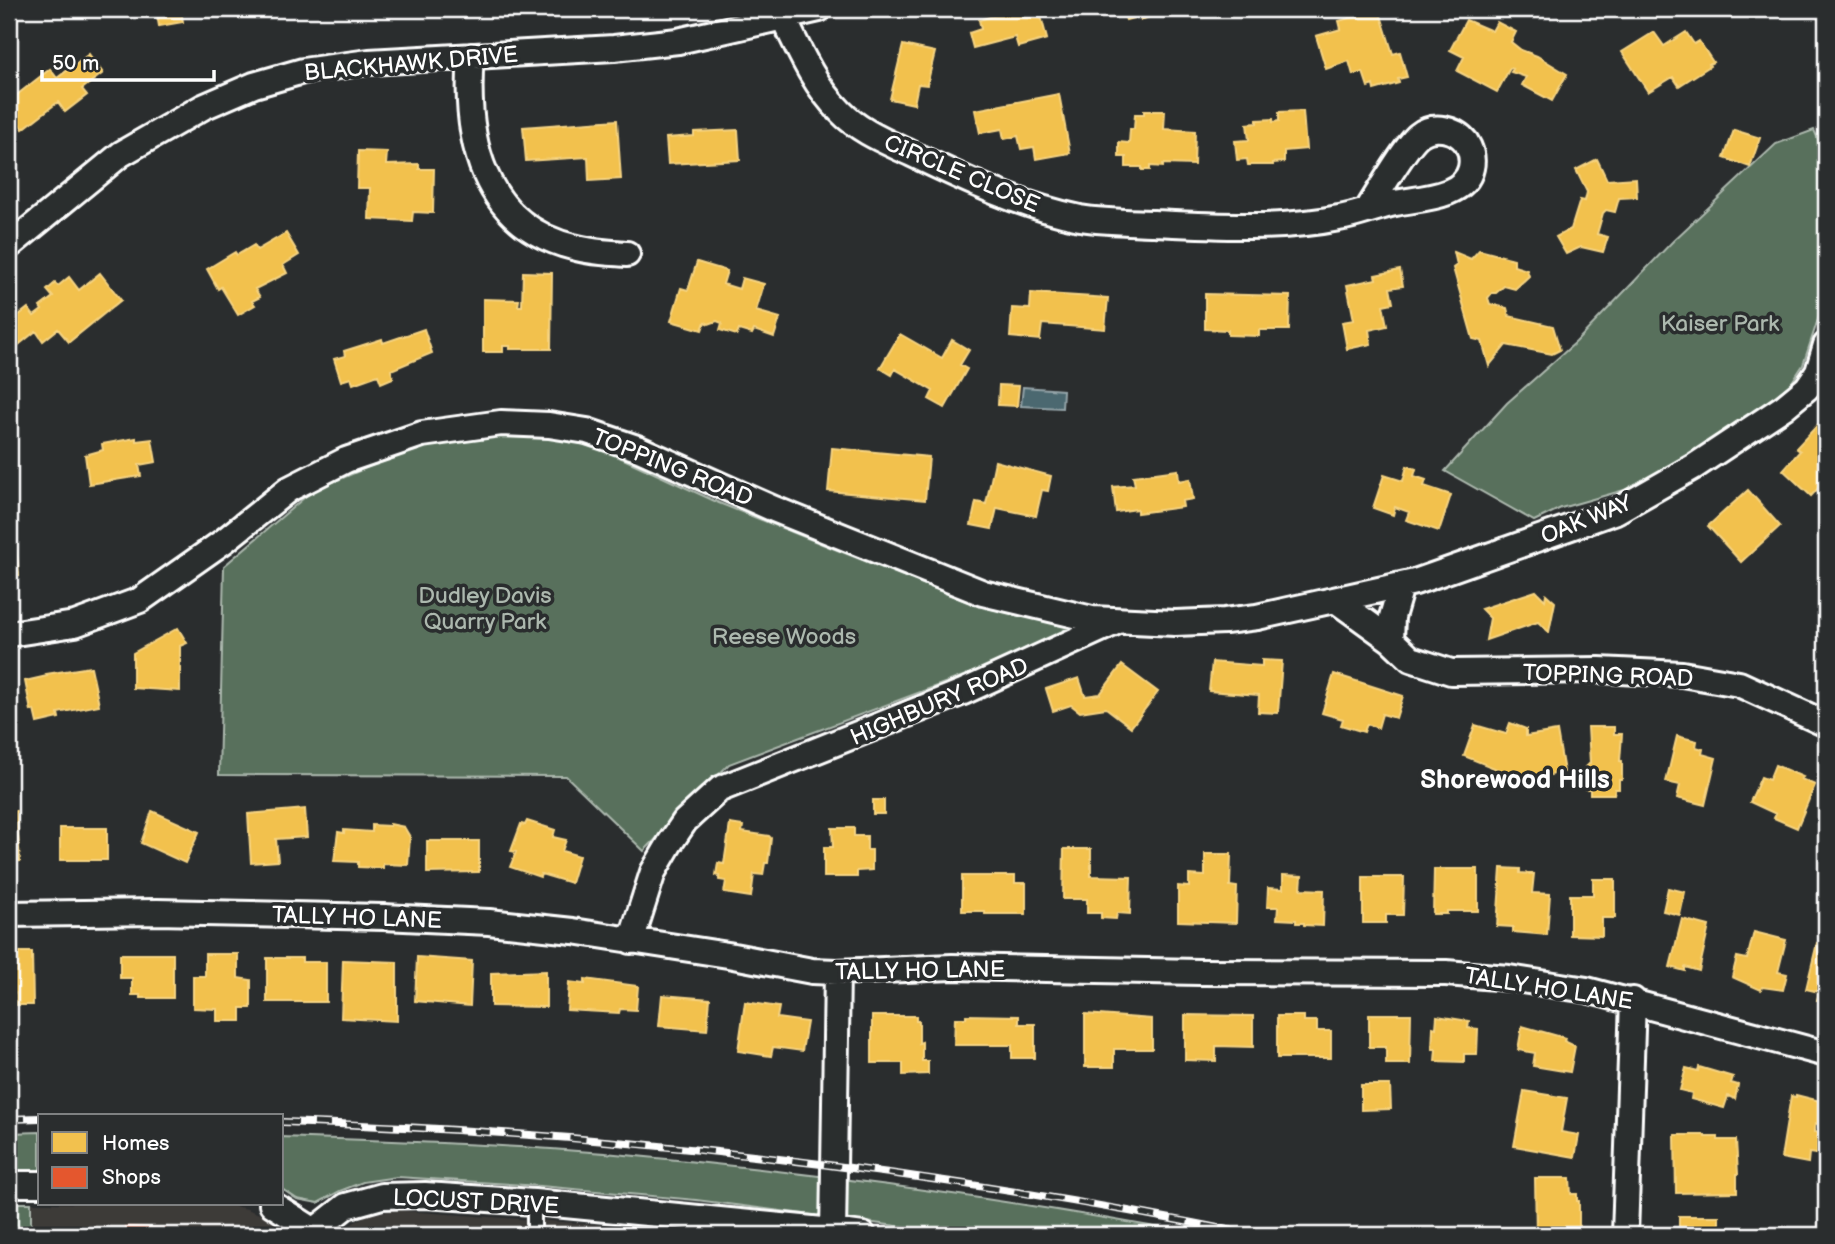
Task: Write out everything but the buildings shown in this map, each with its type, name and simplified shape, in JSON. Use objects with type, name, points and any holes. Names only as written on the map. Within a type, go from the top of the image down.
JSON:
[{"type":"street","name":"BLACKHAWK DRIVE","points":[[9,246],[121,154],[203,107],[254,85],[303,71],[369,62],[614,48],[678,41],[820,9]]},
{"type":"street","name":"CIRCLE CLOSE","points":[[783,17],[822,92],[842,113],[867,132],[1005,196],[1047,210],[1103,220],[1206,226],[1312,222],[1339,218],[1368,209]]},
{"type":"street","points":[[471,56],[469,77],[472,134],[479,161],[500,202],[535,232],[571,247],[627,254]]},
{"type":"street","name":"OAK WAY","points":[[1337,601],[1401,586],[1616,512],[1695,466],[1784,407],[1807,388],[1818,372],[1826,345]]},
{"type":"street","name":"TOPPING ROAD","points":[[9,634],[75,624],[139,600],[224,541],[289,489],[346,460],[422,434],[501,424],[549,425],[587,431],[637,448],[786,514],[983,593],[1088,619],[1119,620]]},
{"type":"street","points":[[1391,640],[1392,617],[1401,586]]},
{"type":"street","name":"HIGHBURY ROAD","points":[[631,941],[653,872],[685,821],[720,789],[963,692],[1119,620],[1175,623],[1225,621],[1337,601]]},
{"type":"street","name":"TOPPING ROAD","points":[[1337,601],[1391,640],[1411,659],[1451,671],[1599,670],[1682,674],[1739,684],[1826,724]]},
{"type":"street","name":"TALLY HO LANE","points":[[9,914],[157,912],[489,922],[573,931],[812,971],[952,967],[1446,973],[1509,978],[1587,990],[1633,1000],[1826,1054]]},
{"type":"street","points":[[833,1233],[837,972]]},
{"type":"street","points":[[1625,1235],[1633,1000]]},
{"type":"street","points":[[9,1184],[38,1184]]},
{"type":"street","name":"LOCUST DRIVE","points":[[275,1206],[311,1233],[346,1206],[382,1196],[425,1195],[534,1202],[863,1235]]},
{"type":"lane","points":[[534,1202],[534,1235]]},
{"type":"shaded area","points":[[31,1203],[38,1203],[38,1206],[234,1206],[266,1217],[281,1227],[287,1235],[31,1235]]},
{"type":"shaded area","points":[[391,1210],[718,1235],[334,1235],[365,1216]]},
{"type":"green space","name":"Kaiser Park","points":[[1814,130],[1826,156],[1826,295],[1803,365],[1790,385],[1701,450],[1635,487],[1561,508],[1534,521],[1445,471],[1507,403],[1576,342],[1673,241],[1776,144]]},
{"type":"green space","name":"Dudley Davis Quarry Park","points":[[515,435],[557,438],[602,449],[719,503],[978,606],[1085,630],[729,764],[644,851],[566,776],[219,775],[224,566],[312,491],[415,447]]},
{"type":"green space","points":[[38,1132],[38,1170],[9,1171],[9,1133]]},
{"type":"green space","points":[[284,1137],[524,1147],[679,1160],[976,1198],[1198,1235],[966,1235],[696,1200],[397,1177],[363,1182],[318,1203],[297,1199],[284,1190]]},
{"type":"green space","points":[[9,1203],[31,1203],[31,1235],[9,1235]]},
{"type":"water","points":[[1023,387],[1063,390],[1062,408],[1021,406]]},
{"type":"railway","points":[[9,1119],[38,1118]]},
{"type":"railway","points":[[284,1122],[526,1135],[770,1158],[1012,1191],[1253,1235]]},
{"type":"district","name":"Shorewood Hills","points":[[1515,779]]},
{"type":"park label","name":"Reese Woods","points":[[784,636]]}]
